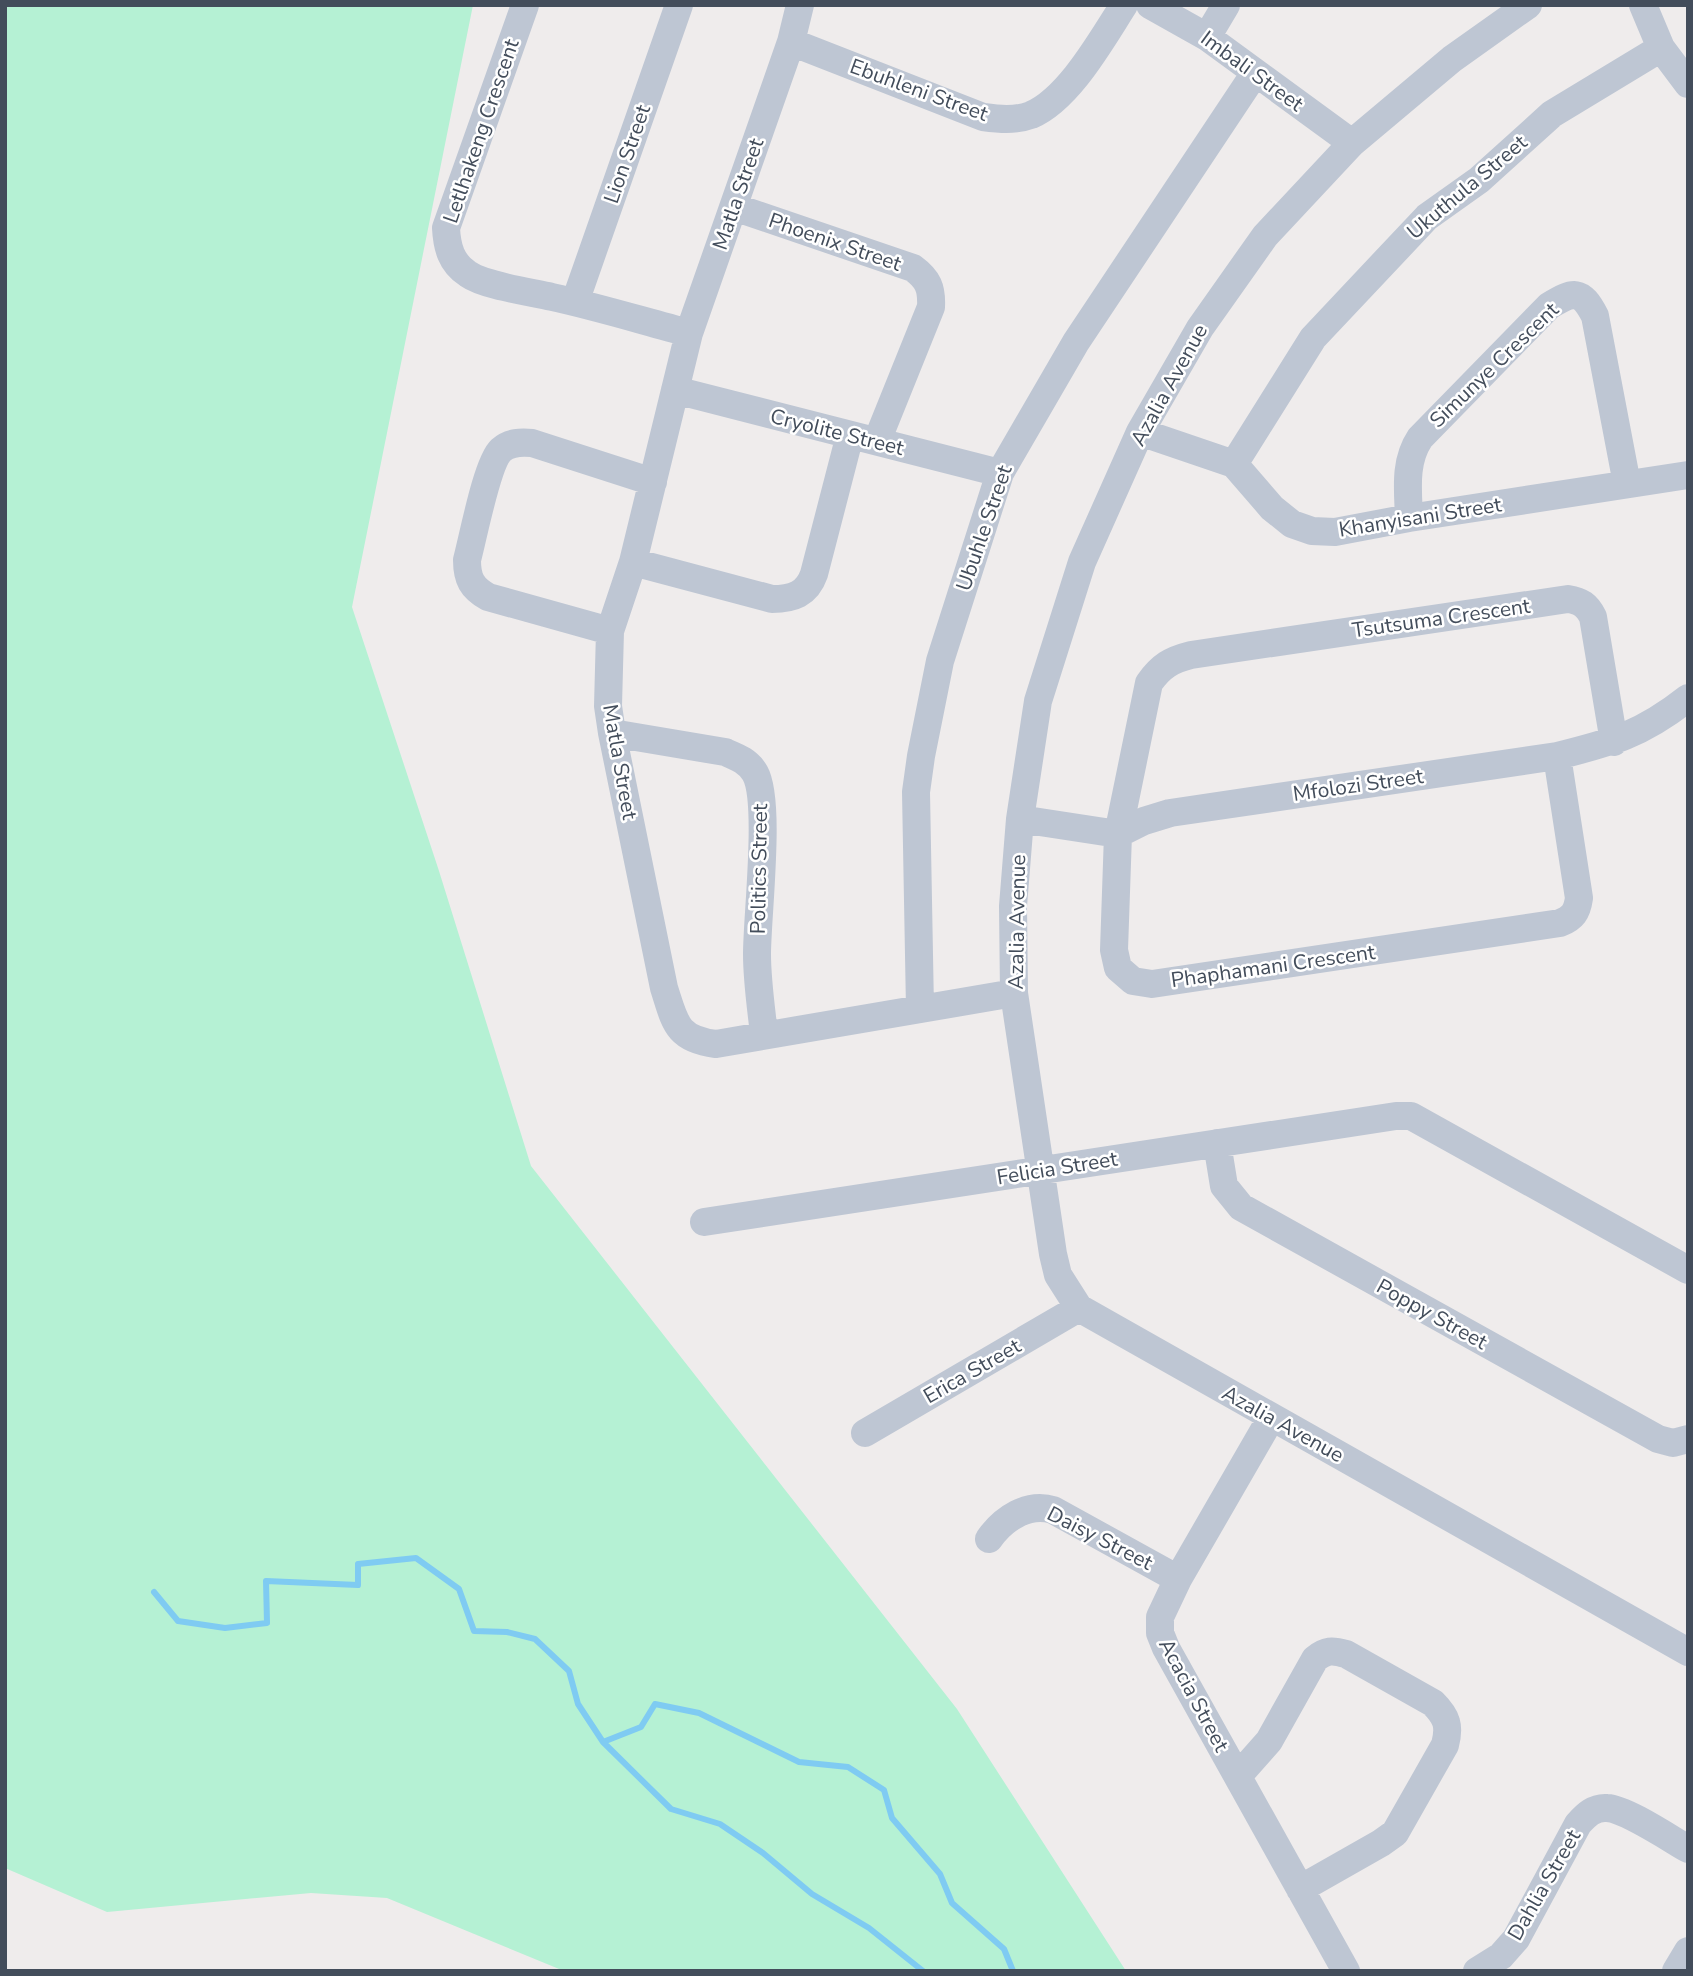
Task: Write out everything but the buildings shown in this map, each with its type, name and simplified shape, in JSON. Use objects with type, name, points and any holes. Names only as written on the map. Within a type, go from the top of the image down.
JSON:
[{"type":"street","name":"Letlhakeng Crescent","points":[[525,5],[446,228],[447,248],[455,262],[468,275],[484,281],[689,333]]},
{"type":"street","name":"Lion Street","points":[[575,302],[679,5]]},
{"type":"street","name":"Matla Street","points":[[800,5],[790,42],[689,333],[634,562],[610,631],[608,706],[612,733],[664,988],[673,1018],[682,1033],[696,1042],[716,1044],[1014,993]]},
{"type":"street","name":"Ebuhleni Street","points":[[790,42],[983,117],[1009,120],[1031,115],[1051,101],[1080,71],[1124,5]]},
{"type":"street","name":"Imbali Street","points":[[1150,5],[1207,37],[1352,143]]},
{"type":"street","points":[[1207,37],[1226,5]]},
{"type":"street","name":"Azalia Avenue","points":[[1528,5],[1452,59],[1352,143],[1265,236],[1200,328],[1140,432],[1082,562],[1042,688],[1020,819],[1013,906],[1014,993],[1058,1275],[1079,1308],[1688,1652]]},
{"type":"street","points":[[1643,5],[1661,48],[1688,83]]},
{"type":"street","name":"Ukuthula Street","points":[[1234,464],[1312,338],[1427,217],[1479,180],[1552,114],[1661,48]]},
{"type":"street","name":"Ubuhle Street","points":[[920,1009],[916,792],[921,756],[940,661],[1000,472],[1076,342],[1255,73]]},
{"type":"street","name":"Phoenix Street","points":[[634,562],[772,598],[790,599],[800,594],[810,584],[863,438],[931,307],[932,291],[925,277],[913,268],[734,207]]},
{"type":"street","name":"Simunye Crescent","points":[[1409,518],[1410,458],[1420,438],[1549,306],[1568,294],[1579,295],[1587,300],[1595,316],[1627,484]]},
{"type":"street","name":"Cryolite Street","points":[[675,390],[1000,472]]},
{"type":"street","points":[[1140,432],[1234,464]]},
{"type":"street","points":[[610,631],[488,597],[475,589],[467,576],[467,560],[493,465],[501,450],[515,442],[532,443],[653,482]]},
{"type":"street","name":"Khanyisani Street","points":[[1234,464],[1272,508],[1292,524],[1312,531],[1335,531],[1688,475]]},
{"type":"street","name":"Tsutsuma Crescent","points":[[1159,669],[1171,660],[1191,655],[1568,599],[1579,601],[1588,607],[1593,617],[1614,741]]},
{"type":"street","name":"Phaphamani Crescent","points":[[1159,669],[1149,683],[1118,834],[1114,950],[1118,968],[1133,981],[1152,984],[1560,923],[1570,919],[1577,909],[1578,898],[1557,757]]},
{"type":"street","name":"Mfolozi Street","points":[[1118,834],[1144,821],[1170,813],[1557,757],[1614,741],[1648,727],[1688,698]]},
{"type":"street","name":"Politics Street","points":[[612,733],[725,752],[742,759],[755,774],[762,820],[757,952],[764,1034]]},
{"type":"street","points":[[1020,819],[1118,834]]},
{"type":"street","name":"Felicia Street","points":[[704,1222],[1396,1116],[1411,1116],[1688,1270]]},
{"type":"street","name":"Poppy Street","points":[[1217,1143],[1224,1186],[1241,1207],[1658,1440],[1673,1443],[1688,1439]]},
{"type":"street","name":"Erica Street","points":[[865,1433],[1079,1308]]},
{"type":"street","name":"Acacia Street","points":[[1271,1418],[1178,1579],[1160,1617],[1160,1633],[1346,1971]]},
{"type":"street","name":"Daisy Street","points":[[989,1539],[997,1528],[1028,1508],[1043,1507],[1178,1579]]},
{"type":"street","points":[[1238,1776],[1269,1741],[1315,1659],[1323,1652],[1332,1650],[1346,1654],[1433,1703],[1445,1714],[1449,1729],[1445,1745],[1395,1833],[1300,1889]]},
{"type":"street","name":"Dahlia Street","points":[[1477,1971],[1501,1956],[1516,1939],[1578,1824],[1590,1812],[1605,1807],[1621,1811],[1688,1849]]},
{"type":"street","points":[[1676,1971],[1688,1951]]},
{"type":"green space","points":[[5,5],[473,5],[352,607],[439,871],[531,1166],[957,1709],[1126,1971],[564,1971],[387,1898],[311,1893],[107,1912],[5,1868]]},
{"type":"waterway","points":[[154,1592],[178,1621],[225,1628],[267,1623],[266,1581],[358,1585],[358,1564],[416,1558],[459,1589],[474,1631],[507,1632],[535,1639],[569,1671],[578,1704],[603,1742],[671,1809],[720,1824],[763,1853],[812,1894],[869,1928],[923,1971]]},
{"type":"waterway","points":[[603,1742],[641,1727],[655,1704],[699,1713],[799,1762],[848,1767],[884,1790],[892,1818],[940,1874],[952,1903],[1004,1949],[1013,1971]]}]
